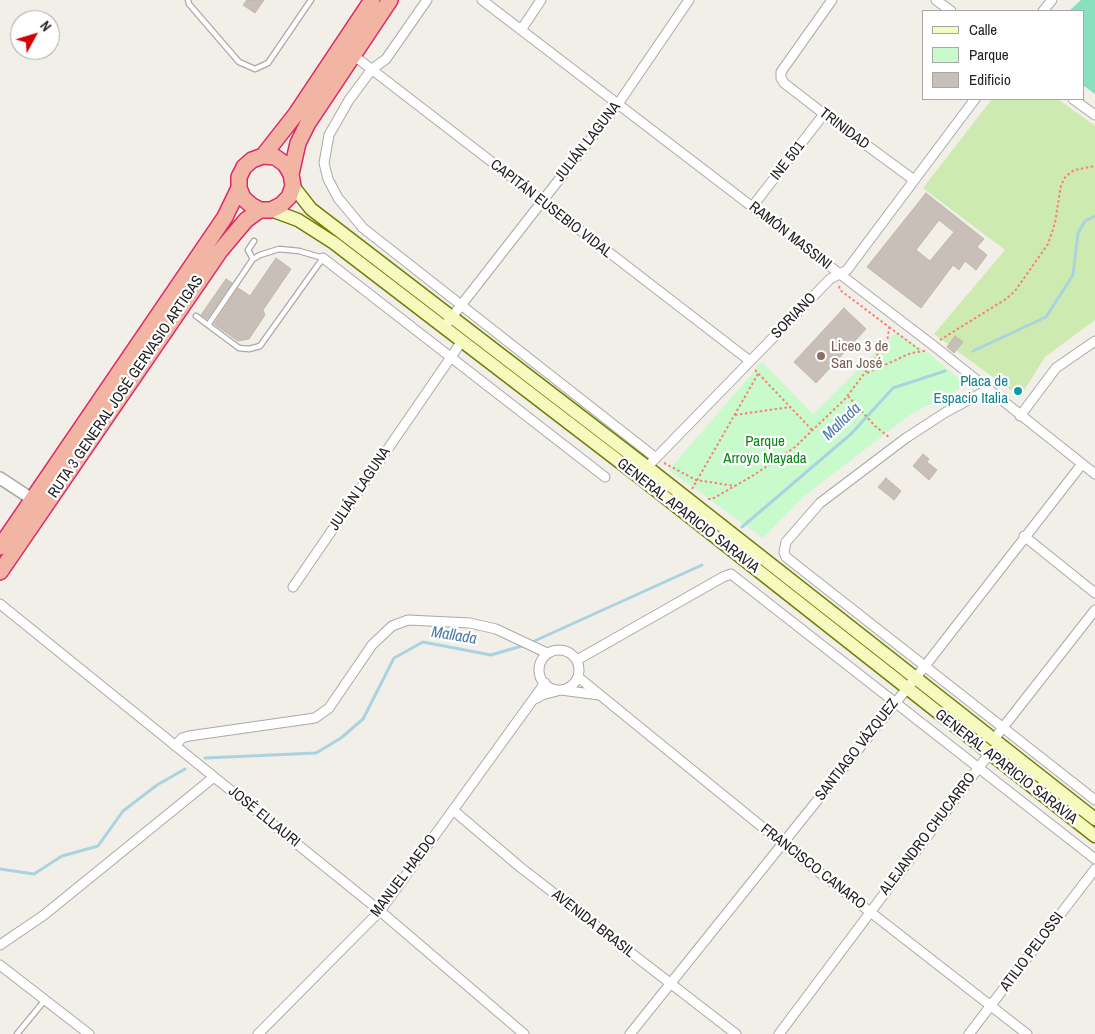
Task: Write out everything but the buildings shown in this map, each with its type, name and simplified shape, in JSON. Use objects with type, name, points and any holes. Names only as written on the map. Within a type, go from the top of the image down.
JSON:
[{"type":"highway","points":[[263,156],[290,122],[372,0]]},
{"type":"highway","points":[[292,180],[285,164],[275,157],[263,156],[252,160],[244,167],[239,177],[239,188],[243,198],[251,205],[266,210],[281,205],[289,197],[292,180],[298,143],[308,123],[390,0]]},
{"type":"highway","name":"RUTA 3 GENERAL JOSÉ GERVASIO ARTIGAS","points":[[0,572],[38,503],[225,217],[239,188]]},
{"type":"highway","name":"RUTA 3 GENERAL JOSÉ GERVASIO ARTIGAS","points":[[0,547],[38,503],[220,251],[246,220],[266,210]]},
{"type":"main road","name":"GENERAL APARICIO SARAVIA","points":[[292,180],[311,209],[647,467],[1095,819]]},
{"type":"main road","name":"GENERAL APARICIO SARAVIA","points":[[266,210],[298,220],[334,243],[462,341],[647,467],[906,688],[1095,836]]},
{"type":"street","name":"GENERAL APARICIO SARAVIA","points":[[426,0],[386,59],[372,69],[349,100],[329,135],[324,163],[328,179],[338,198],[362,228],[461,305],[647,467]]},
{"type":"street","name":"RAMÓN MASSINI","points":[[482,0],[934,346],[1095,474]]},
{"type":"street","points":[[521,30],[541,0]]},
{"type":"street","name":"JULIÁN LAGUNA","points":[[444,327],[618,104],[690,0]]},
{"type":"street","name":"TRINIDAD","points":[[832,0],[782,72],[784,83],[914,180]]},
{"type":"street","points":[[936,0],[950,10]]},
{"type":"street","points":[[1044,10],[1052,0]]},
{"type":"street","name":"CAPITÁN EUSEBIO VIDAL","points":[[353,55],[750,361]]},
{"type":"street","name":"SORIANO","points":[[647,467],[830,279],[846,270],[974,100]]},
{"type":"street","points":[[1074,100],[1095,114]]},
{"type":"street","name":"INE 501","points":[[752,207],[824,114]]},
{"type":"street","name":"GENERAL APARICIO SARAVIA","points":[[323,258],[604,477]]},
{"type":"street","name":"JULIÁN LAGUNA","points":[[293,587],[462,341]]},
{"type":"street","points":[[1020,416],[1056,368],[1093,345]]},
{"type":"street","points":[[898,445],[946,412],[989,389]]},
{"type":"street","name":"GENERAL APARICIO SARAVIA","points":[[898,445],[810,513],[786,542],[784,548],[786,557],[1095,800]]},
{"type":"street","name":"SANTIAGO VÁZQUEZ","points":[[630,1034],[925,666],[1024,536],[1082,464]]},
{"type":"street","points":[[0,478],[38,503]]},
{"type":"street","points":[[1024,536],[1095,592]]},
{"type":"street","name":"GENERAL APARICIO SARAVIA","points":[[577,660],[723,576],[731,574],[1095,860]]},
{"type":"street","name":"JOSÉ ELLAURI","points":[[0,604],[380,911],[524,1034]]},
{"type":"street","points":[[994,739],[1095,610]]},
{"type":"street","points":[[175,746],[182,738],[189,736],[315,718],[328,708],[372,645],[392,626],[408,620],[470,623],[496,629],[548,654]]},
{"type":"street","points":[[538,648],[541,662],[540,674],[545,683],[560,690],[603,696]]},
{"type":"street","points":[[530,702],[542,695],[571,686],[578,677],[577,660],[564,650],[548,654],[541,662]]},
{"type":"street","name":"FRANCISCO CANARO","points":[[578,677],[782,844],[1028,1034]]},
{"type":"street","name":"MANUEL HAEDO","points":[[258,1034],[380,911],[545,683]]},
{"type":"street","name":"ALEJANDRO CHUCARRO","points":[[779,1034],[989,754]]},
{"type":"street","points":[[0,945],[44,914],[214,777]]},
{"type":"street","name":"AVENIDA BRASIL","points":[[452,810],[520,867],[736,1034]]},
{"type":"street","name":"ATILIO PELOSSI","points":[[969,1034],[1095,869]]},
{"type":"street","points":[[0,965],[89,1034]]},
{"type":"lane","points":[[188,0],[189,4],[239,62],[255,69],[268,63],[311,0]]},
{"type":"lane","points":[[253,259],[248,250],[254,242]]},
{"type":"lane","points":[[196,316],[238,348],[248,349],[260,346],[323,258],[299,251],[279,249],[253,259],[208,325]]},
{"type":"lane","points":[[17,1034],[45,1000]]},
{"type":"path","points":[[865,374],[911,352],[922,353],[934,346],[939,340],[1006,300],[1015,291],[1048,244],[1055,223],[1061,185],[1066,176],[1074,170],[1095,166]]},
{"type":"path","points":[[839,274],[840,290],[922,353]]},
{"type":"path","points":[[706,500],[712,500],[735,486],[795,447],[813,431],[848,396],[865,374],[888,337],[889,327]]},
{"type":"path","points":[[750,361],[758,374],[813,431]]},
{"type":"path","points":[[691,492],[696,480],[758,374]]},
{"type":"path","points":[[848,396],[871,422],[898,445]]},
{"type":"path","points":[[734,415],[790,407]]},
{"type":"path","points":[[647,467],[696,480],[735,486]]},
{"type":"green space","points":[[1081,0],[1095,0],[1095,94],[1085,87],[1085,10],[1070,10]]},
{"type":"green space","points":[[991,100],[1059,100],[1095,126],[1095,320],[1045,357],[1020,397],[934,334],[1005,250],[923,188]]},
{"type":"green space","name":"Parque Arroyo Mayada","points":[[896,332],[931,355],[967,385],[911,414],[803,497],[763,538],[669,470],[762,362],[813,414]]},
{"type":"waterway","name":"Mallada","points":[[973,351],[1046,317],[1073,275],[1078,233],[1085,221],[1095,216]]},
{"type":"waterway","name":"Mallada","points":[[742,527],[851,434],[893,388],[945,371]]},
{"type":"waterway","name":"Mallada","points":[[530,643],[702,565]]},
{"type":"waterway","name":"Mallada","points":[[205,758],[316,753],[341,738],[363,719],[394,658],[423,642],[491,655],[525,645]]},
{"type":"waterway","name":"Mallada","points":[[0,869],[34,874],[62,856],[98,846],[123,811],[157,785],[185,769]]},
{"type":"place","name":"Liceo 3 de San José","points":[[821,356]]},
{"type":"place","name":"Placa de Espacio Italia","points":[[1018,391]]}]
